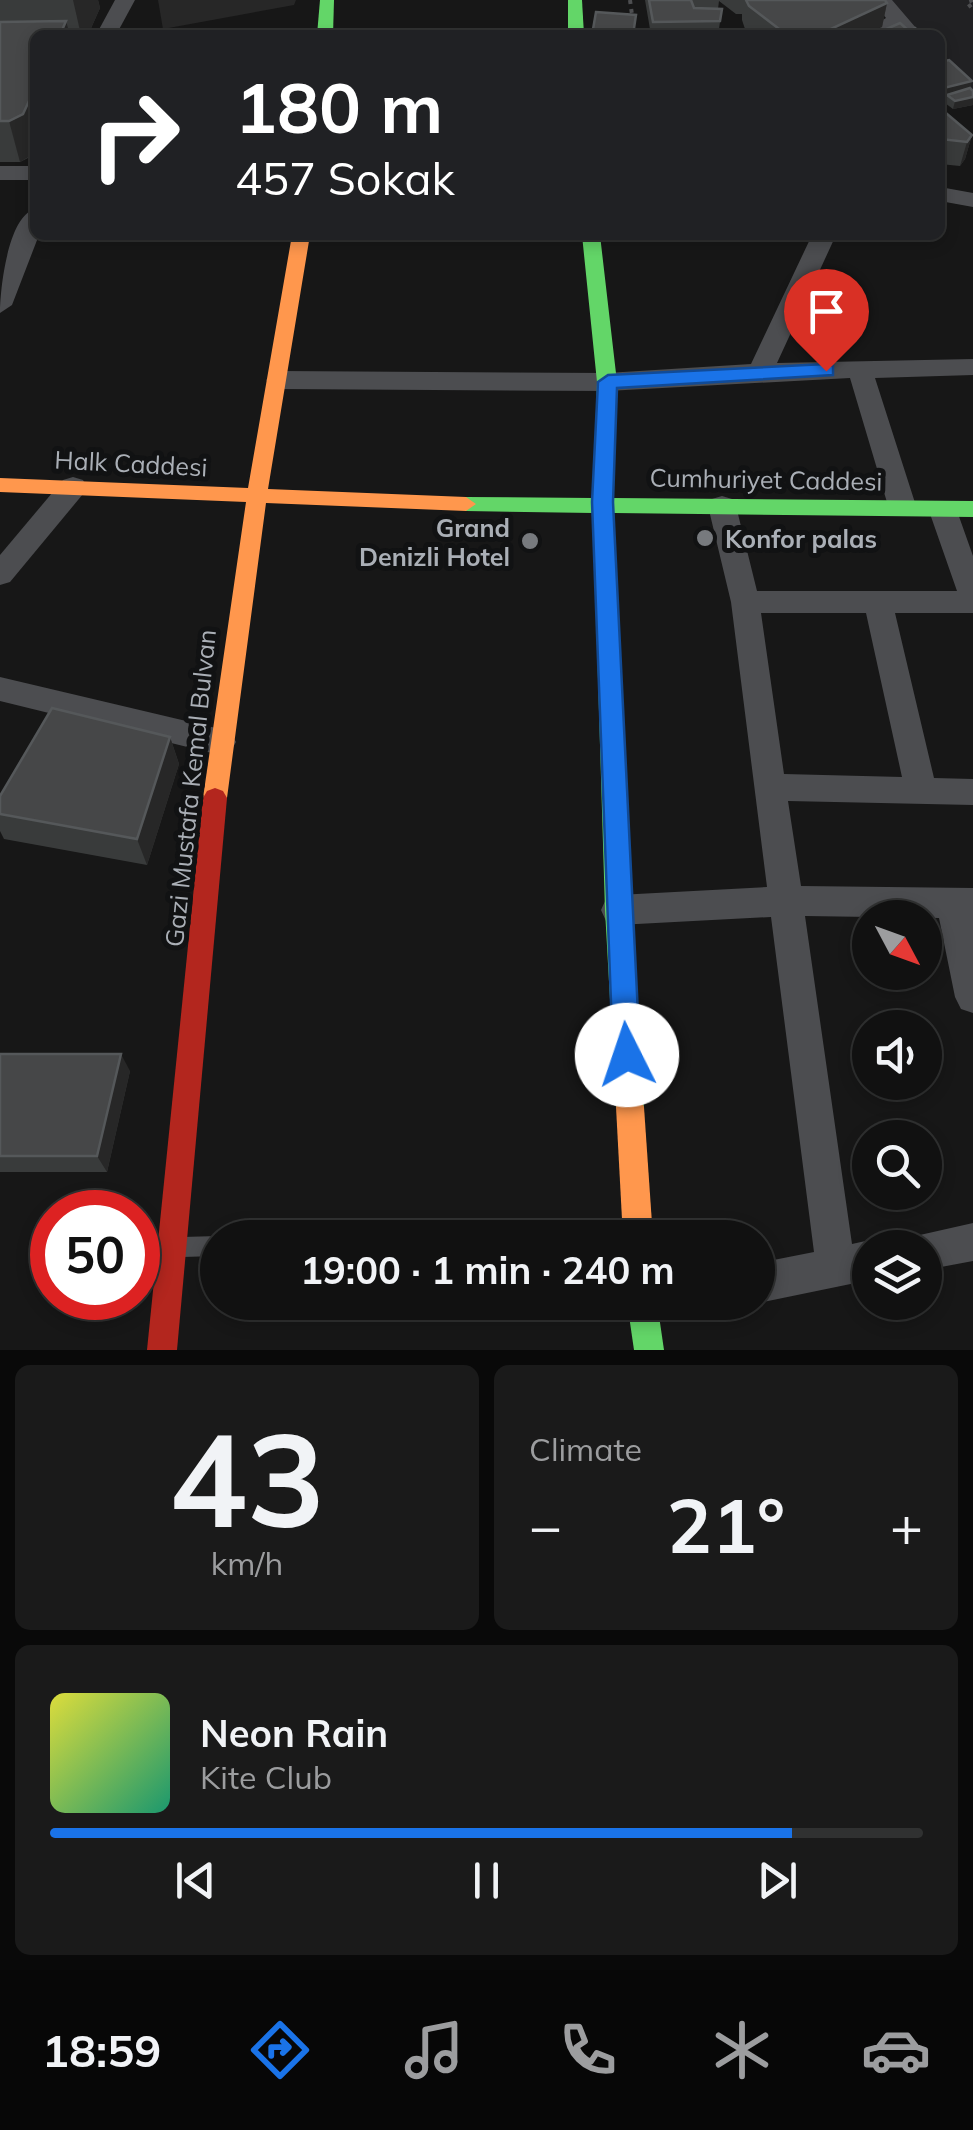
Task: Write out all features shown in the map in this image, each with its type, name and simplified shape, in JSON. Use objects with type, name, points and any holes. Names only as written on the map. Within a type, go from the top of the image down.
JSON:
[{"type":"main road","points":[[325,30],[327,0]]},
{"type":"main road","points":[[575,0],[576,30]]},
{"type":"main road","name":"Gazi Mustafa Kemal Bulvan","points":[[162,1350],[220,742],[246,546],[259,497],[299,240]]},
{"type":"main road","points":[[592,240],[608,382],[603,502],[618,910],[637,1220]]},
{"type":"main road","name":"Halk Caddesi","points":[[0,484],[259,497]]},
{"type":"main road","name":"Cumhuriyet Caddesi","points":[[259,497],[373,503],[973,508]]},
{"type":"main road","points":[[649,1320],[650,1350]]},
{"type":"street","points":[[109,30],[124,0]]},
{"type":"street","points":[[882,0],[904,27]]},
{"type":"street","points":[[0,174],[30,173]]},
{"type":"street","points":[[945,195],[973,200]]},
{"type":"street","points":[[0,306],[30,229]]},
{"type":"street","points":[[760,372],[822,240]]},
{"type":"street","points":[[279,380],[608,382],[760,372],[973,367]]},
{"type":"street","points":[[860,370],[903,509]]},
{"type":"street","points":[[0,574],[73,487]]},
{"type":"street","points":[[722,506],[745,602],[787,901],[852,1258]]},
{"type":"street","points":[[745,602],[973,599],[942,508]]},
{"type":"street","points":[[878,602],[920,791]]},
{"type":"street","points":[[0,689],[220,742]]},
{"type":"street","points":[[770,786],[973,792]]},
{"type":"street","points":[[618,910],[787,901],[963,903],[973,996]]},
{"type":"street","points":[[942,1247],[973,1242]]},
{"type":"street","points":[[775,1280],[852,1264]]},
{"type":"lane","points":[[172,1248],[200,1247]]},
{"type":"path","points":[[630,0],[634,28]]},
{"type":"path","points":[[973,0],[967,2],[973,10]]},
{"type":"shaded area","points":[[882,0],[973,0],[973,99],[945,70],[945,30],[908,30]]},
{"type":"building","points":[[649,0],[691,0],[694,8],[722,9],[720,21],[653,22]]},
{"type":"building","points":[[746,0],[887,3],[829,30],[780,30]]},
{"type":"building","points":[[596,12],[636,15],[634,30],[593,30]]},
{"type":"building","points":[[66,21],[62,30],[30,30],[30,99],[23,114],[9,121],[0,121],[0,22]]},
{"type":"building","points":[[900,23],[908,30],[884,30]]},
{"type":"building","points":[[949,60],[972,81],[945,88],[945,61]]},
{"type":"building","points":[[970,88],[973,97],[955,101],[947,95]]},
{"type":"building","points":[[945,112],[972,135],[967,142],[945,140]]},
{"type":"building","points":[[52,708],[170,737],[137,839],[0,814],[0,796]]},
{"type":"building","points":[[0,1054],[121,1054],[97,1156],[0,1156]]},
{"type":"traffic: fast","points":[[325,30],[327,0]]},
{"type":"traffic: fast","points":[[575,0],[576,30]]},
{"type":"traffic: fast","points":[[592,240],[607,382],[603,503],[618,910],[630,1107]]},
{"type":"traffic: fast","points":[[466,504],[973,509]]},
{"type":"traffic: fast","points":[[645,1320],[649,1350]]},
{"type":"traffic: slow","points":[[215,798],[242,586],[300,240]]},
{"type":"traffic: slow","points":[[0,485],[466,504]]},
{"type":"traffic: slow","points":[[630,1107],[637,1220]]},
{"type":"traffic: jam","points":[[162,1350],[215,798]]},
{"type":"place","name":"Konfor palas","points":[[705,538]]},
{"type":"place","name":"Grand Denizli Hotel","points":[[530,541]]},
{"type":"route","points":[[627,1055],[603,502],[608,382],[826,371]]}]
